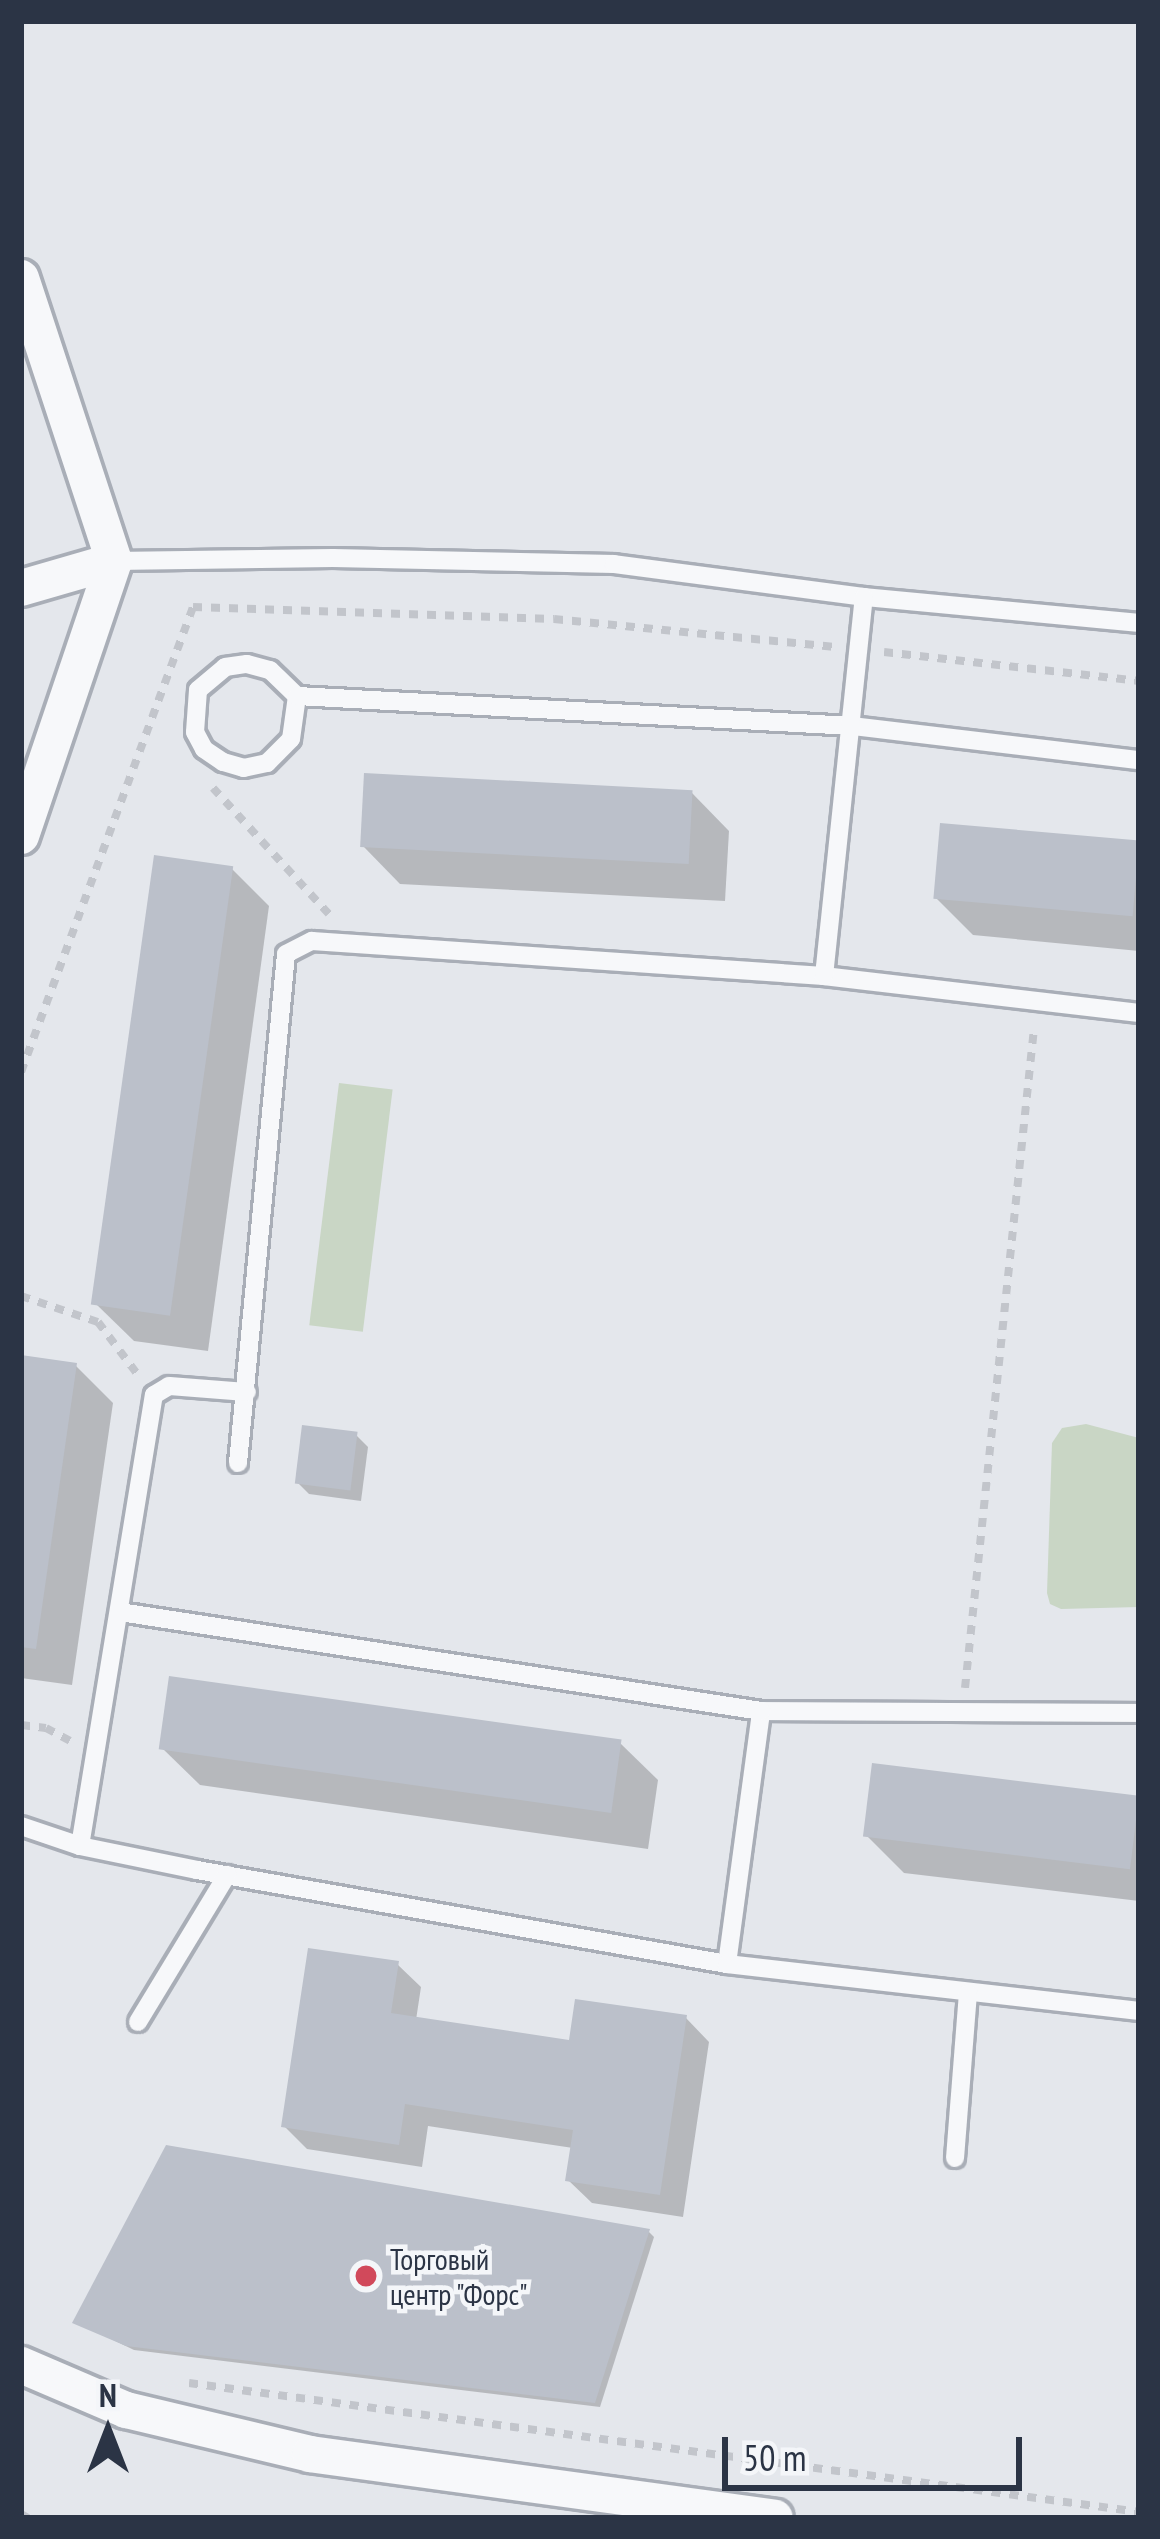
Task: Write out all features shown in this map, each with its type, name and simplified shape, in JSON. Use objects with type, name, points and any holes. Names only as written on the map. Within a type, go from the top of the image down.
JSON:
[{"type":"street","points":[[21,278],[114,561],[21,836]]},
{"type":"street","points":[[21,588],[114,561]]},
{"type":"street","points":[[21,2365],[126,2410],[310,2454],[775,2518]]},
{"type":"lane","points":[[114,561],[333,558],[614,564],[864,596],[1139,623]]},
{"type":"lane","points":[[824,976],[864,596]]},
{"type":"lane","points":[[297,697],[291,739],[266,763],[244,768],[223,762],[204,749],[195,732],[198,690],[224,667],[248,664],[271,670],[297,697],[853,726],[1139,760]]},
{"type":"lane","points":[[238,1462],[286,954],[312,941],[824,976],[1139,1013]]},
{"type":"lane","points":[[80,1846],[99,1755],[154,1395],[169,1386],[247,1392]]},
{"type":"lane","points":[[120,1612],[761,1712],[1139,1713]]},
{"type":"lane","points":[[728,1964],[761,1712]]},
{"type":"lane","points":[[21,1826],[80,1846],[226,1875],[728,1964],[1139,2011]]},
{"type":"lane","points":[[138,2022],[226,1875]]},
{"type":"lane","points":[[955,2158],[968,1994]]},
{"type":"path","points":[[151,721],[166,739]]},
{"type":"path","points":[[198,773],[358,945]]},
{"type":"path","points":[[962,1712],[1036,1003]]},
{"type":"path","points":[[21,1296],[98,1322],[154,1395]]},
{"type":"path","points":[[21,1725],[46,1728],[99,1755]]},
{"type":"path","points":[[184,2382],[1139,2512]]},
{"type":"green space","points":[[339,1083],[393,1090],[363,1332],[309,1325]]},
{"type":"green space","points":[[1086,1424],[1139,1438],[1139,1607],[1061,1609],[1050,1604],[1052,1443],[1062,1428]]},
{"type":"building","points":[[364,773],[693,790],[689,864],[360,847]]},
{"type":"building","points":[[940,823],[1139,840],[1133,916],[933,899]]},
{"type":"building","points":[[154,855],[233,866],[170,1316],[91,1305]]},
{"type":"building","points":[[21,1355],[77,1363],[36,1649],[21,1647]]},
{"type":"building","points":[[302,1425],[358,1432],[350,1490],[295,1484]]},
{"type":"building","points":[[169,1676],[622,1740],[611,1813],[159,1749]]},
{"type":"building","points":[[872,1763],[1139,1796],[1130,1869],[863,1836]]},
{"type":"building","points":[[308,1948],[399,1961],[391,2013],[569,2040],[575,1999],[687,2015],[660,2195],[565,2181],[573,2130],[405,2104],[399,2145],[281,2127]]},
{"type":"building","name":"Торговый центр \"Форс\"","points":[[166,2145],[650,2229],[595,2403],[126,2346],[72,2323]]},
{"type":"place","name":"Торговый центр \"Форс\"","points":[[366,2276]]}]
